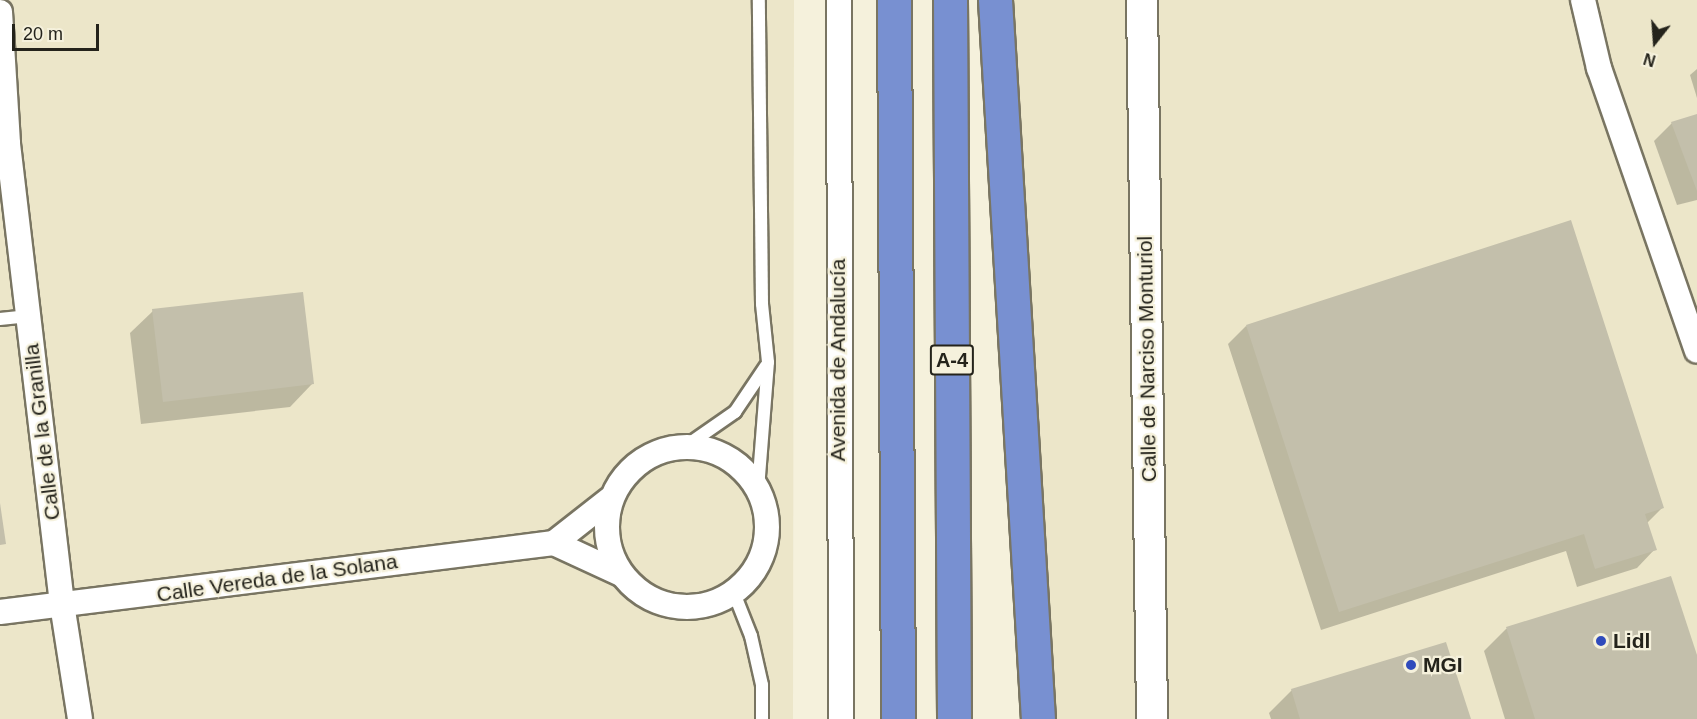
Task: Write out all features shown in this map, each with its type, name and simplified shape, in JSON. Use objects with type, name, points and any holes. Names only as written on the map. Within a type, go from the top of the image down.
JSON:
[{"type":"highway","points":[[894,0],[898,719]]},
{"type":"highway","name":"A-4","points":[[950,0],[954,719]]},
{"type":"highway","points":[[995,0],[1038,719]]},
{"type":"street","name":"Avenida de Andalucía","points":[[839,0],[841,719]]},
{"type":"street","name":"Calle de Narciso Monturiol","points":[[1142,0],[1152,719]]},
{"type":"street","points":[[1583,0],[1599,68],[1697,351]]},
{"type":"street","name":"Calle de la Granilla","points":[[0,12],[4,140],[63,604],[80,719]]},
{"type":"street","points":[[686,446],[728,457],[758,489],[766,511],[768,534],[762,557],[750,577],[734,593],[703,605],[661,603],[639,592],[621,574],[554,543],[610,499],[622,477],[640,460],[662,450],[686,446]]},
{"type":"street","points":[[610,499],[607,538],[621,574]]},
{"type":"street","name":"Calle Vereda de la Solana","points":[[0,612],[554,543]]},
{"type":"lane","points":[[758,489],[759,441],[768,362],[762,304],[759,0]]},
{"type":"lane","points":[[0,320],[28,316]]},
{"type":"lane","points":[[686,446],[735,412],[768,362]]},
{"type":"lane","points":[[734,593],[752,636],[762,685],[762,719]]},
{"type":"shaded area","points":[[0,0],[794,0],[793,719],[0,719]]},
{"type":"shaded area","points":[[995,0],[1697,0],[1697,719],[1038,719]]},
{"type":"building","points":[[1697,114],[1697,191],[1671,122]]},
{"type":"building","points":[[1571,220],[1664,508],[1645,514],[1657,550],[1595,569],[1584,534],[1339,612],[1246,325]]},
{"type":"building","points":[[303,292],[314,384],[163,402],[152,309]]},
{"type":"building","points":[[0,503],[6,544],[0,545]]},
{"type":"building","name":"Lidl","points":[[1671,576],[1697,655],[1697,719],[1535,719],[1506,627]]},
{"type":"building","name":"MGI","points":[[1446,642],[1471,719],[1300,719],[1291,689]]},
{"type":"place","name":"Lidl","points":[[1601,641]]},
{"type":"place","name":"MGI","points":[[1411,665]]}]
